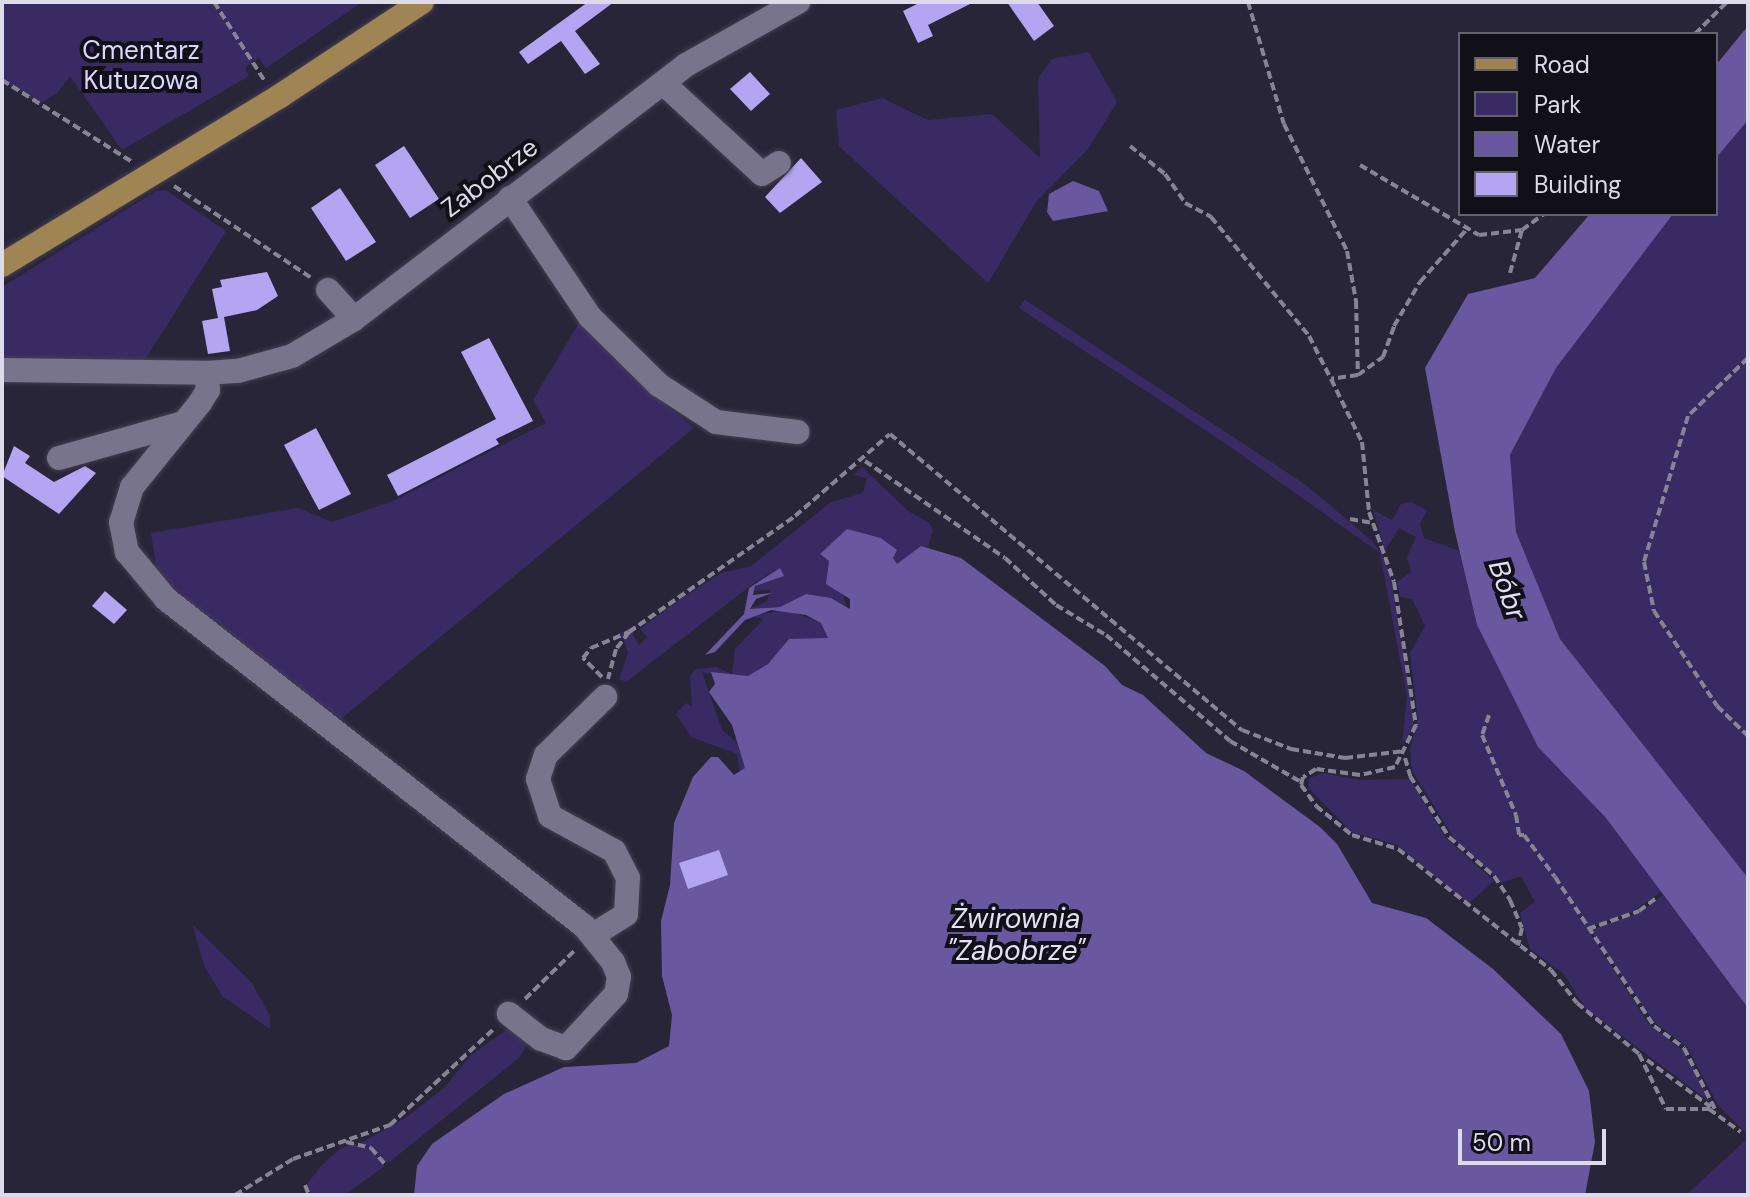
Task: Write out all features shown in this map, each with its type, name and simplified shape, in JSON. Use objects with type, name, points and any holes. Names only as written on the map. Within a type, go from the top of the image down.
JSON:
[{"type":"main road","points":[[2,265],[422,2]]},
{"type":"street","name":"Zabobrze","points":[[2,370],[206,373],[238,371],[292,356],[354,319],[510,198],[721,42],[798,2]]},
{"type":"street","points":[[663,83],[762,174],[779,163]]},
{"type":"street","points":[[510,198],[590,317],[659,385],[716,422],[797,432]]},
{"type":"street","points":[[328,290],[354,319]]},
{"type":"street","points":[[206,373],[208,390],[132,487],[122,537],[136,568],[224,645],[593,935],[613,962],[619,984],[571,1045],[550,1044],[509,1014]]},
{"type":"street","points":[[59,458],[180,424]]},
{"type":"street","points":[[593,935],[626,914],[628,878],[605,844],[550,816],[538,779],[546,755],[606,688]]},
{"type":"path","points":[[214,2],[264,80]]},
{"type":"path","points":[[1248,2],[1284,124],[1347,251],[1356,301],[1358,375]]},
{"type":"path","points":[[1697,32],[1727,2]]},
{"type":"path","points":[[2,80],[153,173],[328,290]]},
{"type":"path","points":[[1130,146],[1165,174],[1185,203],[1211,217],[1309,336],[1362,442],[1372,523],[1394,582],[1414,696],[1416,725],[1406,754],[1395,767],[1375,774],[1316,769],[1301,782]]},
{"type":"path","points":[[1360,165],[1467,230],[1491,236],[1522,230],[1541,216]]},
{"type":"path","points":[[1331,379],[1358,375],[1383,357],[1394,326],[1420,282],[1467,230]]},
{"type":"path","points":[[1510,273],[1522,230]]},
{"type":"path","points":[[1748,358],[1688,416],[1644,562],[1654,611],[1717,706],[1748,736]]},
{"type":"path","points":[[606,688],[583,658],[591,648],[629,632],[865,461],[890,434],[1242,730],[1291,749],[1345,758],[1406,754]]},
{"type":"path","points":[[865,461],[998,553],[1064,612],[1106,635],[1230,741],[1301,782],[1316,806],[1352,835],[1398,849],[1551,970],[1577,1003],[1741,1132]]},
{"type":"path","points":[[1350,519],[1372,523]]},
{"type":"path","points":[[606,688],[616,649],[629,632]]},
{"type":"path","points":[[1489,715],[1482,735],[1516,815],[1519,835],[1524,835],[1654,1026],[1684,1048],[1716,1111]]},
{"type":"path","points":[[1406,754],[1410,776],[1449,837],[1494,876],[1510,900],[1522,928],[1518,946]]},
{"type":"path","points":[[1588,929],[1639,911],[1656,898]]},
{"type":"path","points":[[235,1195],[293,1159],[390,1125],[593,935]]},
{"type":"path","points":[[1639,1054],[1666,1109],[1716,1111]]},
{"type":"path","points":[[343,1142],[367,1145],[386,1165]]},
{"type":"path","points":[[305,1185],[309,1195]]},
{"type":"green space","name":"Cmentarz Kutuzowa","points":[[2,2],[362,2],[266,68],[259,58],[245,67],[249,76],[122,150],[70,76],[57,93],[39,104],[2,80]]},
{"type":"green space","points":[[1089,52],[1117,102],[1088,149],[1036,202],[988,283],[839,146],[836,110],[882,98],[928,120],[992,114],[1040,158],[1038,78],[1052,59]]},
{"type":"green space","points":[[1748,120],[1748,878],[1560,639],[1516,532],[1510,455],[1556,368],[1671,216],[1718,216],[1718,156]]},
{"type":"green space","points":[[166,190],[226,231],[145,360],[2,358],[2,287],[156,191]]},
{"type":"green space","points":[[1025,300],[1306,485],[1372,541],[1382,554],[1390,575],[1412,700],[1414,726],[1402,745],[1407,697],[1380,553],[1216,437],[1019,308]]},
{"type":"green space","points":[[580,321],[634,379],[694,428],[325,732],[161,600],[151,533],[298,508],[332,522],[393,501],[546,423],[533,400]]},
{"type":"green space","points":[[862,467],[908,511],[928,522],[933,530],[928,547],[921,546],[897,564],[893,558],[897,550],[881,538],[846,530],[820,555],[829,561],[827,583],[843,595],[846,606],[831,598],[806,594],[780,607],[750,609],[767,601],[770,590],[753,591],[759,582],[783,576],[777,569],[754,583],[626,682],[619,679],[628,653],[623,638],[615,636],[637,624],[633,635],[639,645],[647,637],[640,629],[676,602],[721,573],[751,566],[831,502],[863,493],[867,478],[854,475]]},
{"type":"green space","points":[[1411,502],[1427,510],[1420,524],[1424,538],[1459,551],[1477,625],[1538,747],[1606,818],[1661,892],[1630,913],[1587,928],[1565,894],[1648,1023],[1682,1050],[1697,1071],[1710,1102],[1585,1008],[1564,974],[1530,949],[1520,913],[1535,902],[1521,876],[1501,883],[1456,841],[1412,771],[1410,749],[1418,720],[1410,653],[1425,626],[1412,599],[1400,597],[1397,582],[1411,572],[1407,557],[1416,537],[1399,528],[1385,550],[1373,510],[1392,520],[1401,504]]},
{"type":"green space","points":[[787,610],[821,623],[828,639],[789,639],[768,664],[749,676],[726,677],[702,672],[722,730],[736,742],[744,761],[745,768],[740,773],[737,754],[691,737],[676,714],[686,703],[692,706],[690,677],[696,669],[716,667],[732,674],[735,649],[764,619],[750,616]]},
{"type":"green space","points":[[1323,773],[1360,780],[1410,779],[1446,838],[1494,881],[1468,904],[1397,845],[1352,832],[1308,788],[1309,778]]},
{"type":"green space","points":[[1663,895],[1748,1008],[1748,1135],[1718,1105],[1687,1047],[1654,1022],[1590,930],[1639,913]]},
{"type":"green space","points":[[192,924],[252,983],[270,1016],[270,1029],[223,997],[205,968]]},
{"type":"green space","points":[[513,1025],[529,1042],[519,1058],[388,1163],[361,1143],[407,1117],[445,1087],[470,1056]]},
{"type":"green space","points":[[1748,1138],[1748,1195],[1686,1195]]},
{"type":"green space","points":[[355,1144],[372,1150],[385,1166],[344,1195],[310,1195],[307,1184],[322,1165],[341,1148]]},
{"type":"water","points":[[1748,26],[1748,120],[1718,156],[1718,63]]},
{"type":"water","points":[[1073,181],[1099,191],[1108,211],[1053,221],[1047,212],[1049,194]]},
{"type":"water","name":"Bóbr","points":[[1588,216],[1671,216],[1556,368],[1510,455],[1516,532],[1560,639],[1748,878],[1748,1008],[1606,818],[1538,747],[1477,625],[1455,532],[1425,368],[1468,294],[1535,278]]},
{"type":"water","name":"Żwirownia \"Zabobrze\"","points":[[847,529],[881,538],[897,550],[893,558],[897,564],[921,546],[961,558],[1105,666],[1122,685],[1143,695],[1206,753],[1244,771],[1320,827],[1337,844],[1372,903],[1426,918],[1493,969],[1561,1034],[1589,1091],[1595,1142],[1585,1195],[414,1195],[417,1166],[432,1144],[504,1094],[564,1067],[636,1063],[669,1046],[672,1015],[662,976],[661,921],[670,885],[674,823],[693,777],[711,757],[718,757],[734,775],[745,768],[732,725],[709,692],[715,684],[711,672],[748,676],[768,664],[789,639],[828,638],[821,623],[806,615],[771,610],[745,620],[715,652],[705,655],[744,614],[749,588],[780,568],[784,576],[755,586],[753,595],[772,593],[756,599],[750,609],[780,607],[806,594],[831,598],[850,609],[850,599],[826,584],[829,561],[820,554]]},
{"type":"building","points":[[588,2],[614,2],[575,31],[600,64],[585,74],[561,41],[528,64],[519,52]]},
{"type":"building","points":[[921,2],[974,2],[928,25],[933,36],[918,43],[903,11]]},
{"type":"building","points":[[1007,2],[1037,2],[1054,26],[1034,41]]},
{"type":"building","points":[[750,72],[770,94],[751,111],[730,89]]},
{"type":"building","points":[[404,146],[439,199],[410,218],[375,165]]},
{"type":"building","points":[[801,158],[822,182],[780,213],[765,197]]},
{"type":"building","points":[[340,188],[376,242],[346,261],[311,208]]},
{"type":"building","points":[[267,272],[278,296],[257,310],[224,317],[230,351],[208,354],[202,321],[218,318],[212,289],[222,287],[220,280]]},
{"type":"building","points":[[489,338],[533,421],[496,439],[499,444],[398,496],[387,475],[496,419],[461,352]]},
{"type":"building","points":[[316,428],[351,494],[319,510],[284,445]]},
{"type":"building","points":[[14,446],[30,456],[25,463],[54,482],[85,466],[96,473],[59,514],[2,476]]},
{"type":"building","points":[[105,591],[127,610],[114,624],[92,606]]},
{"type":"building","points":[[719,850],[728,875],[688,889],[679,863]]}]
